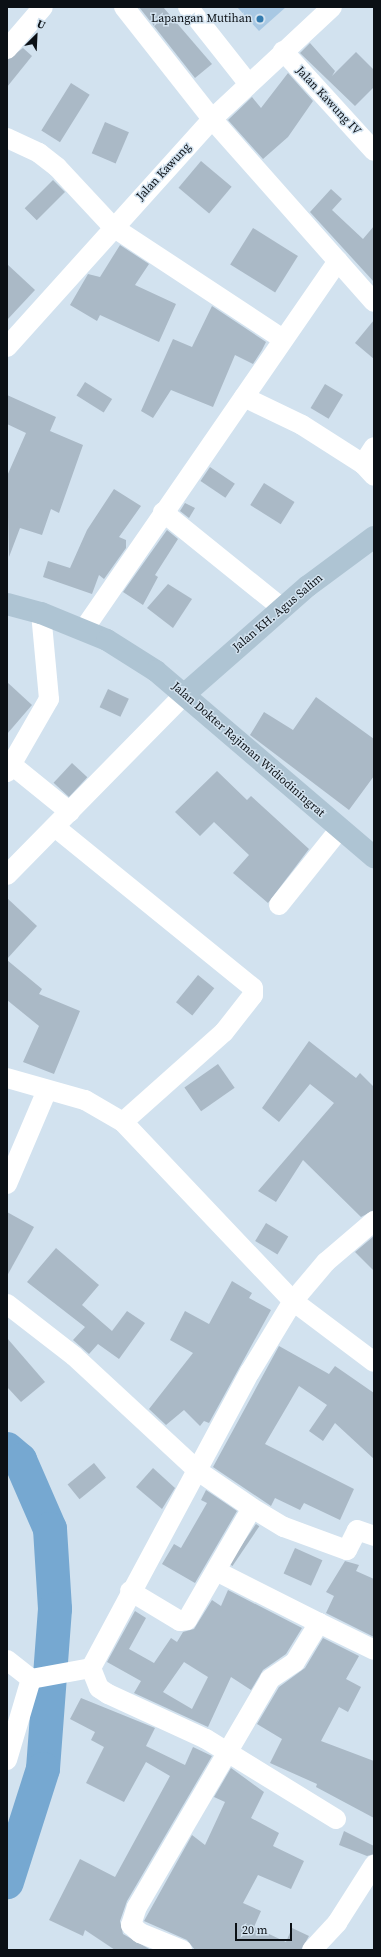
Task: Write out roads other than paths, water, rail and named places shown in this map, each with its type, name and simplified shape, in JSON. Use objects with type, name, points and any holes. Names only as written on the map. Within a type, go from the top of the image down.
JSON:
[{"type":"main road","name":"Jalan KH. Agus Salim","points":[[186,693],[282,608],[374,538]]},
{"type":"main road","name":"Jalan Dokter Rajiman Widiodiningrat","points":[[7,604],[41,613],[84,629],[126,650],[186,693],[339,830],[374,856]]},
{"type":"street","points":[[7,49],[43,7]]},
{"type":"street","points":[[124,7],[212,119],[374,302]]},
{"type":"street","points":[[188,7],[248,83]]},
{"type":"street","name":"Jalan Kawung","points":[[7,347],[113,227],[212,119],[248,83],[332,7]]},
{"type":"street","name":"Jalan Kawung IV","points":[[283,51],[374,151]]},
{"type":"street","points":[[7,138],[57,167],[113,227],[283,339]]},
{"type":"street","points":[[84,629],[163,512],[244,398],[283,339],[338,261]]},
{"type":"street","points":[[244,398],[302,425],[369,470],[374,447]]},
{"type":"street","points":[[163,512],[282,608]]},
{"type":"street","points":[[41,613],[49,699],[9,766],[70,812]]},
{"type":"street","points":[[7,875],[186,693]]},
{"type":"street","points":[[55,827],[194,944],[253,988],[253,994],[224,1032],[123,1122]]},
{"type":"street","points":[[279,905],[339,830]]},
{"type":"street","points":[[7,1078],[104,1109],[123,1122],[293,1301],[374,1362]]},
{"type":"street","points":[[7,1184],[47,1090]]},
{"type":"street","points":[[86,1669],[198,1471],[250,1372],[293,1301],[326,1262],[374,1221]]},
{"type":"street","points":[[7,1304],[74,1356],[198,1471],[252,1508],[284,1527],[347,1550],[356,1530],[374,1536]]},
{"type":"street","points":[[130,1591],[183,1622],[216,1571],[252,1508]]},
{"type":"street","points":[[216,1571],[374,1650]]},
{"type":"street","points":[[182,1950],[140,1933],[131,1926],[137,1906],[226,1751],[270,1678],[295,1662],[319,1623]]},
{"type":"street","points":[[7,1660],[34,1678],[86,1669]]},
{"type":"street","points":[[86,1669],[99,1688],[108,1694],[226,1751],[336,1818]]},
{"type":"street","points":[[7,1760],[34,1678]]},
{"type":"street","points":[[312,1950],[337,1923],[374,1865]]},
{"type":"waterway","points":[[7,1449],[20,1460],[50,1529],[55,1609],[43,1769],[7,1882]]},
{"type":"place","name":"Lapangan Mutihan","points":[[260,19]]}]
